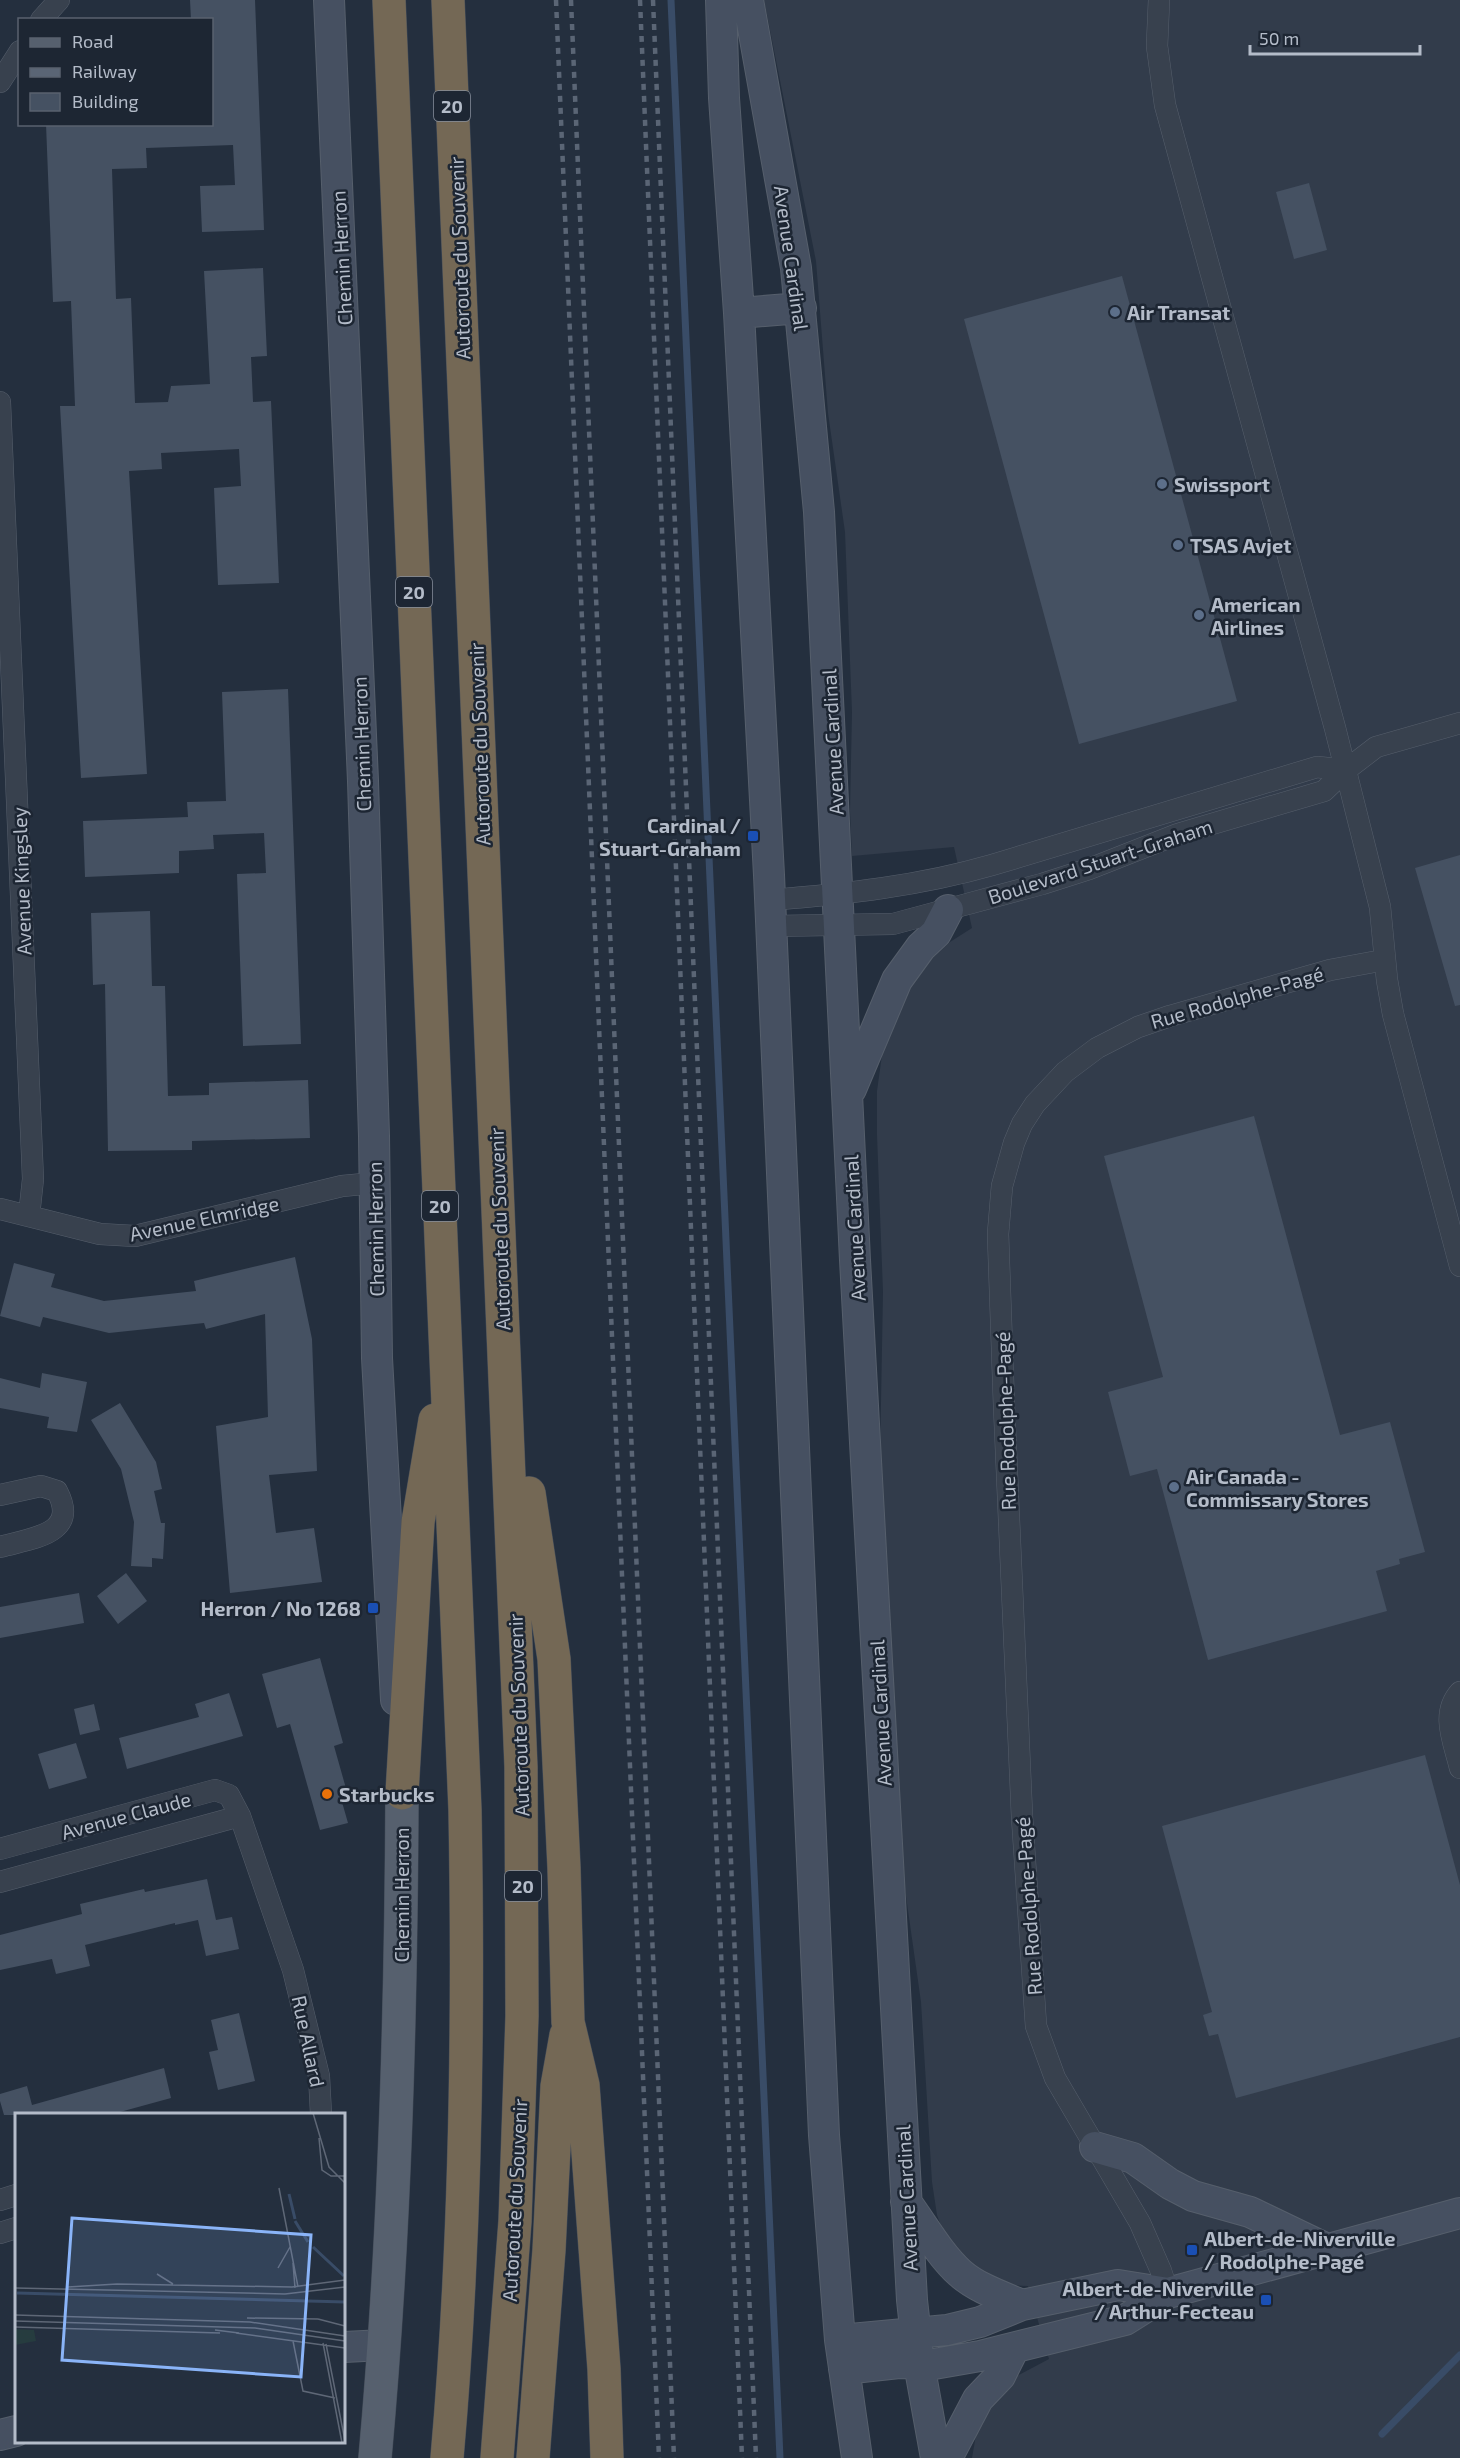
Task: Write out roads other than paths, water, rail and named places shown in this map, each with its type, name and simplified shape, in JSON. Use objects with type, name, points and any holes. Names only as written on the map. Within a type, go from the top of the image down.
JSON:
[{"type":"highway","name":"20","points":[[389,0],[465,1810],[467,1953],[463,2184],[456,2337],[447,2458]]},
{"type":"highway","name":"Autoroute du Souvenir","points":[[448,0],[519,1690],[523,1896],[522,2016],[515,2221],[497,2458]]},
{"type":"highway","points":[[502,1314],[554,1659],[564,1868],[568,2022],[557,2085],[549,2250],[533,2458]]},
{"type":"highway","points":[[402,1793],[418,1522],[446,1353]]},
{"type":"highway","points":[[568,2022],[584,2085],[604,2369],[607,2458]]},
{"type":"main road","name":"Chemin Herron","points":[[329,0],[363,781],[379,1392],[402,1793],[400,2015],[395,2167],[375,2458]]},
{"type":"main road","points":[[721,0],[725,127],[739,313],[771,913],[822,2090],[840,2340],[857,2458]]},
{"type":"main road","name":"Avenue Cardinal","points":[[748,0],[801,308],[824,573],[848,1097],[906,2202],[915,2333],[936,2458]]},
{"type":"main road","points":[[739,313],[801,308]]},
{"type":"main road","points":[[848,1097],[887,999],[897,980],[921,947],[936,933],[948,910]]},
{"type":"main road","points":[[1095,2147],[1133,2158],[1170,2184],[1193,2196],[1250,2212],[1327,2249]]},
{"type":"main road","points":[[906,2202],[948,2260],[961,2274],[986,2289],[1022,2305]]},
{"type":"main road","points":[[844,2369],[899,2363],[948,2363],[1125,2320],[1168,2293],[1460,2213]]},
{"type":"main road","points":[[840,2340],[946,2330],[980,2322],[1022,2305],[1118,2285],[1168,2293]]},
{"type":"main road","points":[[345,2348],[384,2344]]},
{"type":"main road","points":[[947,2458],[978,2399],[1000,2376],[1014,2348]]},
{"type":"main road","points":[[0,2435],[15,2431]]},
{"type":"street","points":[[43,18],[59,0]]},
{"type":"street","points":[[1159,0],[1157,46],[1165,105],[1346,770],[1380,906],[1384,960],[1393,1014],[1460,1266]]},
{"type":"street","points":[[0,82],[18,54]]},
{"type":"street","name":"Avenue Kingsley","points":[[0,402],[33,1179],[29,1216]]},
{"type":"street","name":"Boulevard Stuart-Graham","points":[[771,913],[840,909],[878,926],[948,910],[1068,876],[1178,834],[1324,791],[1346,770],[1376,747],[1460,723]]},
{"type":"street","name":"Boulevard Stuart-Graham","points":[[771,913],[840,909],[899,887],[970,872],[1317,767],[1346,770]]},
{"type":"street","name":"Rue Rodolphe-Pagé","points":[[1168,2293],[1140,2223],[1048,2063],[1039,2035],[1034,2007],[1018,1734],[999,1289],[999,1209],[1008,1161],[1022,1124],[1050,1086],[1081,1059],[1117,1037],[1170,1016],[1330,970],[1384,960]]},
{"type":"street","name":"Avenue Elmridge","points":[[0,1209],[100,1234],[135,1236],[342,1186],[374,1183]]},
{"type":"street","points":[[0,1495],[41,1486],[57,1491],[64,1504],[63,1519],[52,1532],[0,1547]]},
{"type":"street","points":[[1460,1692],[1450,1707],[1449,1717],[1460,1768]]},
{"type":"street","name":"Avenue Claude","points":[[0,1849],[215,1790],[229,1795],[240,1816],[293,1970]]},
{"type":"street","name":"Avenue Claude","points":[[0,1882],[240,1816]]},
{"type":"street","name":"Rue Allard","points":[[293,1970],[319,2076],[319,2113]]},
{"type":"street","points":[[0,2200],[15,2196]]},
{"type":"street","points":[[0,2233],[15,2229]]},
{"type":"waterway","points":[[671,0],[780,2458]]},
{"type":"waterway","points":[[1382,2434],[1460,2355]]},
{"type":"railway","points":[[556,0],[659,2458]]},
{"type":"railway","points":[[571,0],[674,2458]]},
{"type":"railway","points":[[640,0],[742,2458]]},
{"type":"railway","points":[[653,0],[756,2458]]},
{"type":"place","name":"Air Transat","points":[[1115,312]]},
{"type":"place","name":"Swissport","points":[[1162,484]]},
{"type":"place","name":"TSAS Avjet","points":[[1178,545]]},
{"type":"place","name":"American Airlines","points":[[1199,615]]},
{"type":"place","name":"Cardinal / Stuart-Graham","points":[[753,836]]},
{"type":"place","name":"Air Canada - Commissary Stores","points":[[1174,1487]]},
{"type":"place","name":"Herron / No 1268","points":[[373,1608]]},
{"type":"place","name":"Starbucks","points":[[327,1794]]},
{"type":"place","name":"Albert-de-Niverville / Rodolphe-Pagé","points":[[1192,2250]]},
{"type":"place","name":"Albert-de-Niverville / Arthur-Fecteau","points":[[1266,2300]]}]
